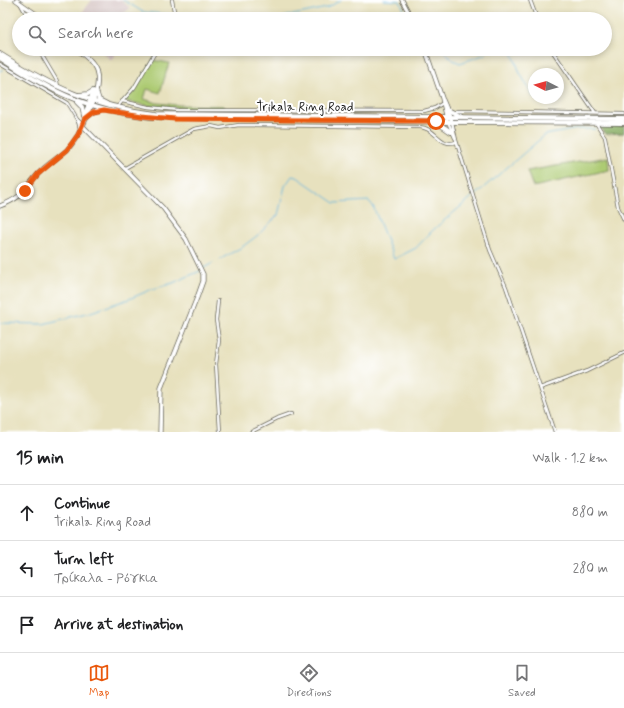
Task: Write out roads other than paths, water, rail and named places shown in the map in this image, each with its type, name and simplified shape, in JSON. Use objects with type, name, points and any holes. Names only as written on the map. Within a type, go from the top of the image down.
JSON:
[{"type":"main road","name":"Trikala Ring Road","points":[[0,54],[58,88],[77,95],[104,110],[142,116],[175,119],[624,123]]},
{"type":"main road","name":"Trikala Ring Road","points":[[0,58],[56,92],[75,100],[116,108],[178,115],[450,116],[624,119]]},
{"type":"main road","points":[[77,95],[88,94],[94,91],[100,100],[116,108]]},
{"type":"main road","points":[[75,100],[82,107],[84,120],[94,112],[104,110]]},
{"type":"main road","points":[[448,110],[450,116]]},
{"type":"main road","points":[[436,121],[451,132]]},
{"type":"street","points":[[16,0],[33,12]]},
{"type":"street","points":[[172,0],[173,12]]},
{"type":"street","points":[[402,0],[408,12]]},
{"type":"street","points":[[530,0],[534,12]]},
{"type":"street","points":[[20,3],[25,12]]},
{"type":"street","points":[[42,56],[57,81],[58,88]]},
{"type":"street","points":[[0,206],[18,198],[38,174],[67,150],[80,130],[98,76],[96,69],[83,56]]},
{"type":"street","points":[[116,108],[134,88],[153,56]]},
{"type":"street","points":[[427,56],[442,101],[450,116],[451,132],[456,141]]},
{"type":"street","points":[[556,56],[596,113]]},
{"type":"street","points":[[0,64],[67,103],[78,121],[80,130]]},
{"type":"street","points":[[122,101],[148,107],[177,110],[332,111],[424,111],[435,108],[442,101]]},
{"type":"street","points":[[442,101],[448,110]]},
{"type":"street","points":[[450,116],[458,111],[624,114]]},
{"type":"street","points":[[78,121],[84,120]]},
{"type":"street","points":[[84,120],[125,168],[172,219],[189,243],[202,273],[203,281],[161,388],[160,432]]},
{"type":"street","points":[[450,122],[490,250],[504,282],[555,432]]},
{"type":"street","points":[[596,123],[605,137],[618,207],[624,220]]},
{"type":"street","points":[[125,168],[189,131],[211,126],[220,128],[239,125],[420,127],[429,128],[443,142],[449,144],[456,141]]},
{"type":"street","points":[[218,301],[216,320],[219,340],[216,364],[220,432]]},
{"type":"street","points":[[540,388],[587,371],[624,352]]},
{"type":"street","points":[[251,432],[277,418],[291,414]]},
{"type":"waterway","points":[[123,0],[143,12]]},
{"type":"waterway","points":[[308,12],[327,8],[341,0]]},
{"type":"waterway","points":[[384,0],[400,1],[405,12]]},
{"type":"waterway","points":[[449,56],[453,60],[460,63],[480,56]]},
{"type":"waterway","points":[[514,56],[520,73],[528,87]]},
{"type":"waterway","points":[[475,195],[545,135],[578,129],[595,129]]},
{"type":"waterway","points":[[219,260],[242,247],[258,235],[278,215],[285,186],[292,176],[297,177],[335,203],[369,201],[373,206],[394,259],[416,248],[433,230],[472,197]]},
{"type":"waterway","points":[[202,269],[213,263]]},
{"type":"waterway","points":[[0,323],[43,324],[91,312],[173,283],[200,271]]}]
